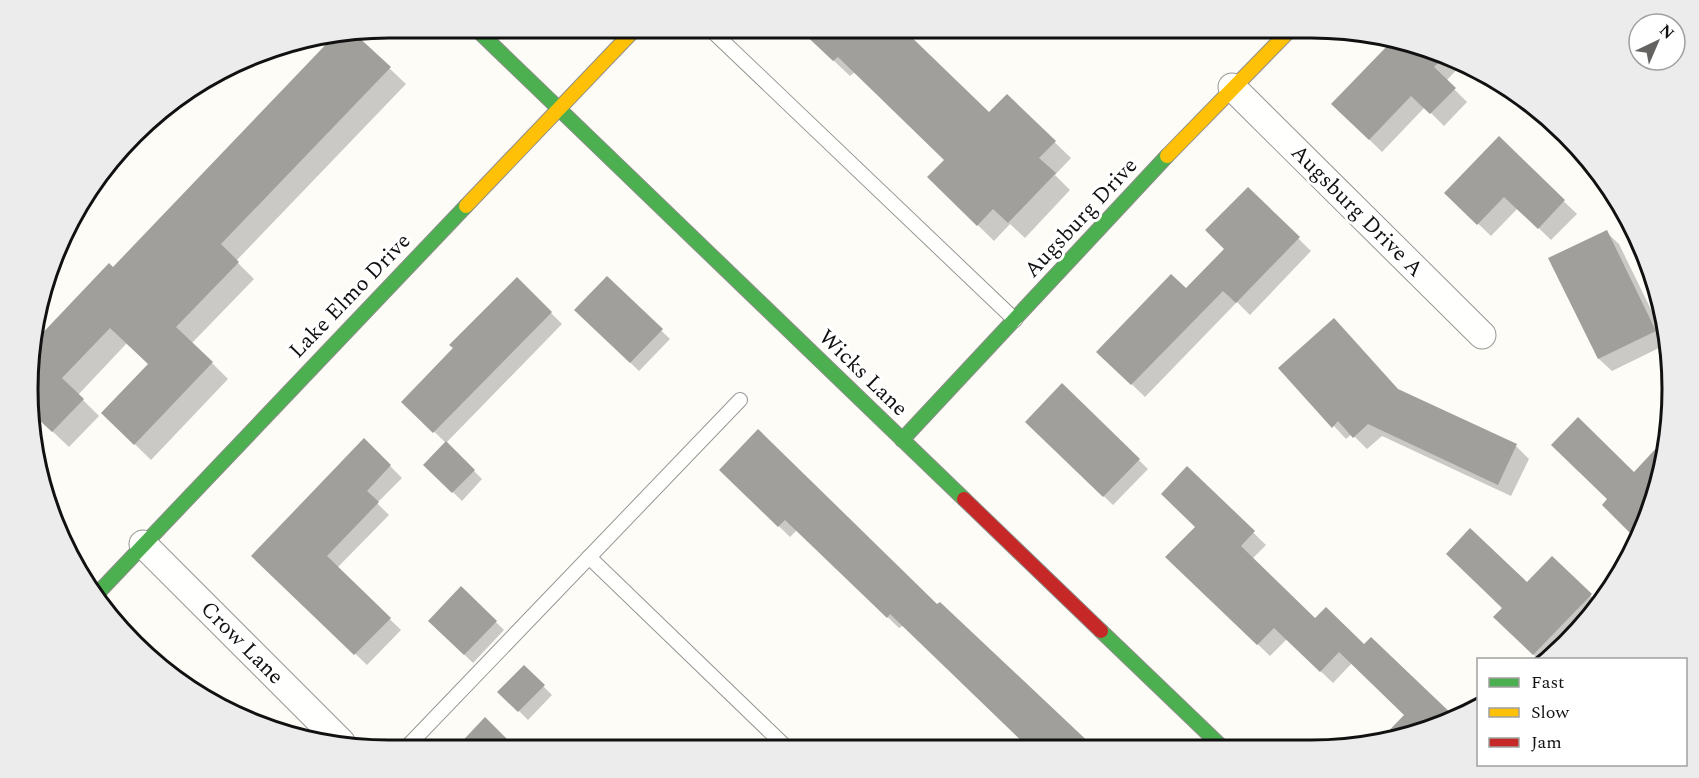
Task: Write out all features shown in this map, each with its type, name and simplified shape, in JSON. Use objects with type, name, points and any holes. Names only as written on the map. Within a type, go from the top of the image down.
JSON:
[{"type":"main road","name":"Wicks Lane","points":[[486,38],[1214,740]]},
{"type":"main road","name":"Lake Elmo Drive","points":[[101,590],[626,38]]},
{"type":"main road","name":"Augsburg Drive","points":[[902,440],[1232,87],[1282,38]]},
{"type":"street","name":"Augsburg Drive A","points":[[1232,87],[1482,335]]},
{"type":"street","name":"Crow Lane","points":[[143,544],[335,736]]},
{"type":"lane","points":[[720,38],[1015,320]]},
{"type":"lane","points":[[414,740],[740,400]]},
{"type":"lane","points":[[589,557],[779,740]]},
{"type":"building","points":[[809,38],[912,38],[989,112],[1007,94],[1056,141],[1039,158],[1056,173],[1008,223],[993,209],[977,226],[927,177],[944,160],[838,57],[833,61]]},
{"type":"building","points":[[360,39],[391,67],[221,244],[239,262],[176,327],[213,362],[134,445],[101,413],[148,364],[110,328],[62,378],[84,399],[52,432],[39,420],[38,412],[38,366],[42,333],[109,263],[113,267],[327,43]]},
{"type":"building","points":[[1387,46],[1439,62],[1434,67],[1456,88],[1430,114],[1411,96],[1369,140],[1331,104]]},
{"type":"building","points":[[1499,136],[1565,200],[1538,229],[1504,197],[1477,225],[1444,193]]},
{"type":"building","points":[[1248,187],[1300,237],[1236,303],[1223,291],[1131,385],[1096,352],[1171,274],[1186,288],[1224,249],[1205,230]]},
{"type":"building","points":[[1607,230],[1656,331],[1598,359],[1548,258]]},
{"type":"building","points":[[607,276],[663,329],[630,363],[574,310]]},
{"type":"building","points":[[517,277],[552,312],[433,433],[401,402],[453,348],[449,345]]},
{"type":"building","points":[[1334,318],[1398,389],[1517,444],[1498,485],[1368,424],[1353,438],[1338,421],[1332,428],[1278,368]]},
{"type":"building","points":[[1062,383],[1140,459],[1103,497],[1025,422]]},
{"type":"building","points":[[1578,417],[1634,472],[1656,448],[1650,480],[1630,533],[1602,505],[1607,499],[1551,445]]},
{"type":"building","points":[[758,429],[937,604],[940,602],[1086,740],[1021,740],[890,614],[887,618],[785,520],[778,527],[719,470]]},
{"type":"building","points":[[364,438],[391,465],[367,491],[379,502],[327,556],[391,618],[354,655],[251,556]]},
{"type":"building","points":[[446,441],[475,470],[452,493],[423,465]]},
{"type":"building","points":[[1187,466],[1255,531],[1241,546],[1315,618],[1326,607],[1364,644],[1371,637],[1449,712],[1388,732],[1404,715],[1339,652],[1320,672],[1274,628],[1257,645],[1165,557],[1195,527],[1161,494]]},
{"type":"building","points":[[1470,528],[1527,582],[1552,556],[1592,594],[1533,655],[1493,617],[1502,608],[1446,554]]},
{"type":"building","points":[[461,586],[497,621],[464,655],[428,621]]},
{"type":"building","points":[[524,665],[545,685],[518,712],[497,692]]},
{"type":"building","points":[[485,717],[508,740],[463,740]]},
{"type":"traffic: fast","points":[[485,38],[964,499]]},
{"type":"traffic: fast","points":[[902,440],[1167,156]]},
{"type":"traffic: fast","points":[[101,590],[466,206]]},
{"type":"traffic: fast","points":[[1101,631],[1215,740]]},
{"type":"traffic: slow","points":[[466,206],[626,38]]},
{"type":"traffic: slow","points":[[1167,156],[1282,38]]},
{"type":"traffic: jam","points":[[964,499],[1101,631]]}]
